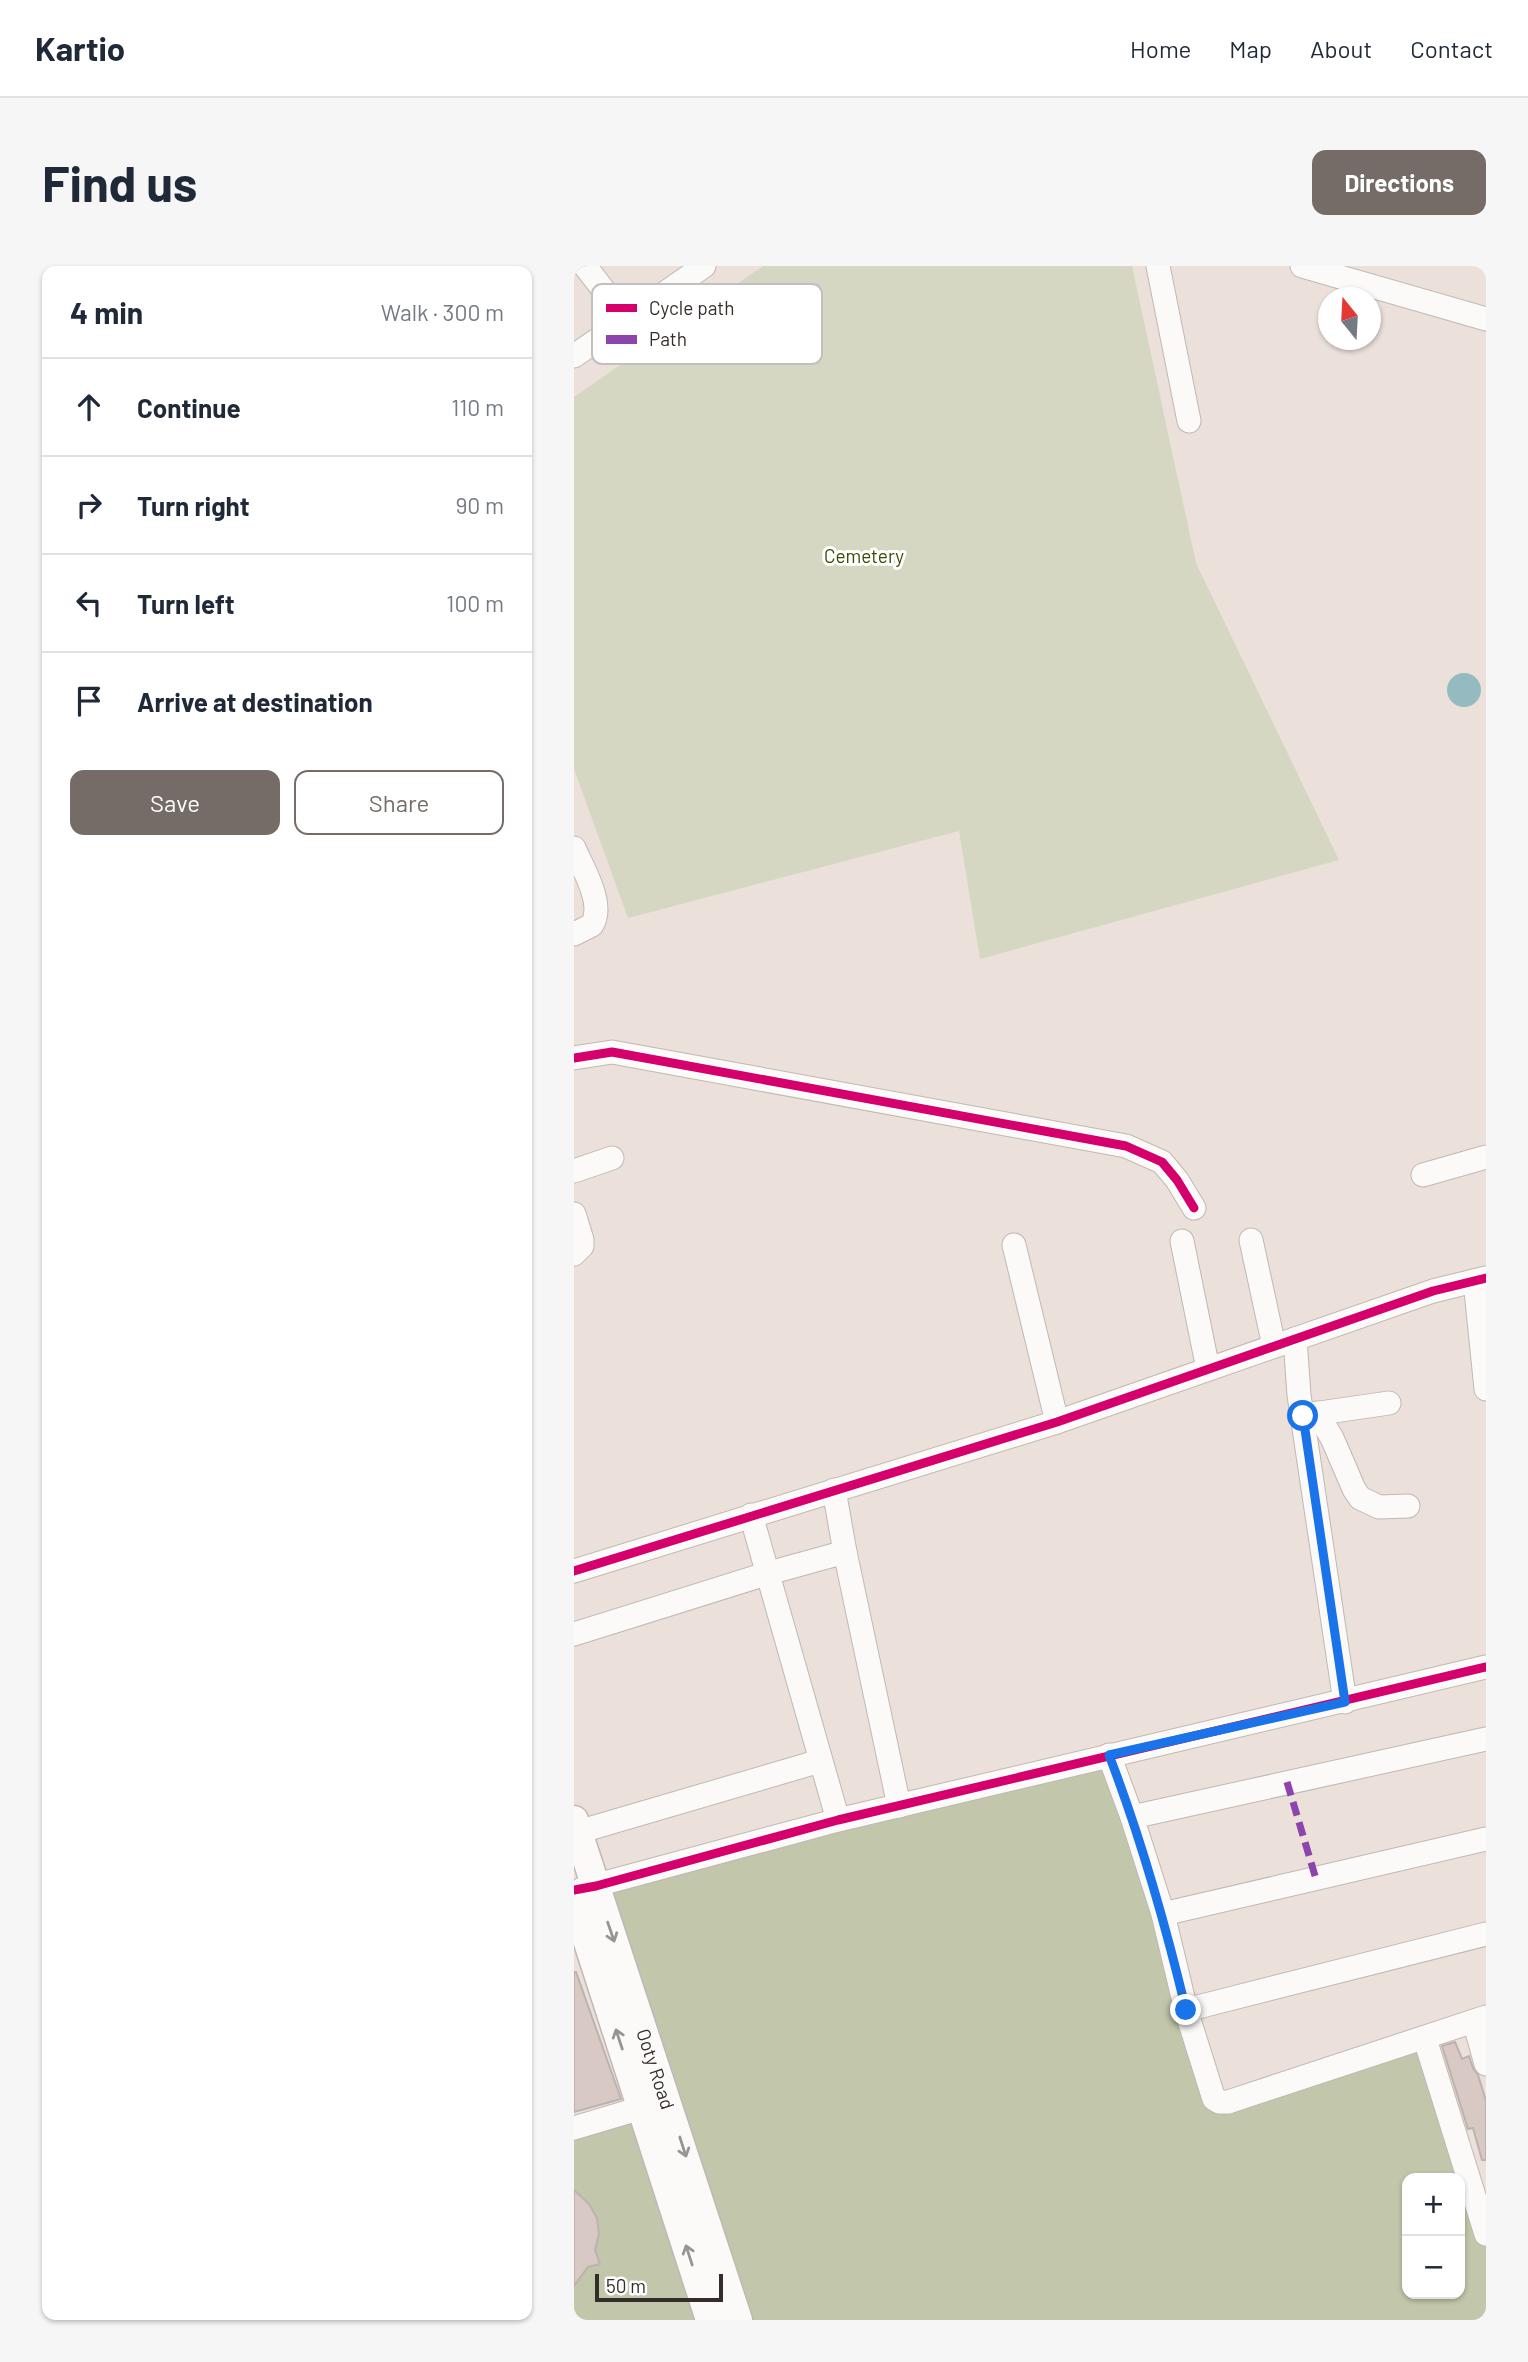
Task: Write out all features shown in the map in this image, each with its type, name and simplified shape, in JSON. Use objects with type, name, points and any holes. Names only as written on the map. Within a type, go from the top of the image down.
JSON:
[{"type":"main road","name":"Ooty Road","points":[[576,1826],[581,1892],[641,2108],[710,2320]]},
{"type":"main road","name":"Ooty Road","points":[[581,1892],[738,2320]]},
{"type":"street","points":[[585,266],[599,284]]},
{"type":"street","points":[[678,284],[705,266]]},
{"type":"street","points":[[1158,266],[1189,421]]},
{"type":"street","points":[[1302,266],[1486,319]]},
{"type":"street","points":[[574,356],[592,343]]},
{"type":"street","points":[[574,848],[594,896],[597,912],[592,925],[574,934]]},
{"type":"street","points":[[574,1058],[612,1052],[1126,1146],[1161,1162],[1177,1180],[1195,1208]]},
{"type":"street","points":[[1423,1175],[1486,1157]]},
{"type":"street","points":[[574,1171],[612,1158]]},
{"type":"street","points":[[574,1214],[582,1246],[574,1254]]},
{"type":"street","points":[[1251,1240],[1310,1415],[1345,1702]]},
{"type":"street","points":[[1182,1241],[1209,1369]]},
{"type":"street","points":[[1014,1245],[1057,1422]]},
{"type":"street","points":[[574,1571],[1057,1422],[1433,1290],[1481,1279],[1486,1389]]},
{"type":"street","points":[[1310,1415],[1389,1403]]},
{"type":"street","points":[[1310,1415],[1332,1438],[1360,1498],[1379,1507],[1408,1506]]},
{"type":"street","points":[[834,1490],[899,1806]]},
{"type":"street","points":[[751,1515],[838,1820]]},
{"type":"street","points":[[574,1634],[845,1552]]},
{"type":"street","points":[[581,1892],[838,1820],[1486,1668]]},
{"type":"street","points":[[1132,1816],[1486,1739]]},
{"type":"street","points":[[1109,1755],[1132,1816],[1163,1914],[1186,2010],[1211,2093],[1219,2102],[1228,2102],[1480,2019],[1486,2064]]},
{"type":"street","points":[[576,1826],[820,1761]]},
{"type":"street","points":[[1163,1914],[1486,1839]]},
{"type":"street","points":[[1186,2010],[1486,1934]]},
{"type":"street","points":[[1425,2039],[1486,2234]]},
{"type":"street","points":[[574,2128],[641,2108]]},
{"type":"green space","name":"Cemetery","points":[[763,266],[1132,266],[1196,563],[1339,860],[980,959],[959,831],[628,918],[574,769],[574,397],[622,364],[822,364],[822,284],[737,284]]},
{"type":"green space","points":[[1109,1755],[1219,2101],[1421,2045],[1463,2173],[1402,2173],[1402,2299],[1465,2299],[1465,2179],[1486,2243],[1486,2320],[734,2320],[596,1886]]},
{"type":"green space","points":[[641,2108],[710,2320],[574,2320],[574,2129]]},
{"type":"water","points":[[1464,673],[1476,678],[1481,690],[1476,702],[1464,707],[1452,702],[1447,690],[1452,678]]},
{"type":"building","points":[[574,1972],[621,2099],[574,2112]]},
{"type":"building","points":[[1455,2042],[1462,2059],[1469,2056],[1486,2101],[1486,2160],[1482,2160],[1473,2128],[1468,2129],[1442,2046]]},
{"type":"building","points":[[574,2190],[589,2204],[597,2218],[599,2234],[595,2250],[600,2264],[588,2267],[574,2286]]},
{"type":"marked path","points":[[1287,1782],[1316,1879]]},
{"type":"cycle path","points":[[574,1058],[612,1052],[1126,1146],[1162,1162],[1194,1208]]},
{"type":"cycle path","points":[[574,1571],[1057,1422],[1433,1291],[1486,1278]]},
{"type":"cycle path","points":[[574,1890],[838,1820],[1486,1667]]},
{"type":"route","points":[[1186,2010],[1163,1914],[1132,1816],[1109,1755],[1345,1702],[1303,1416]]}]
